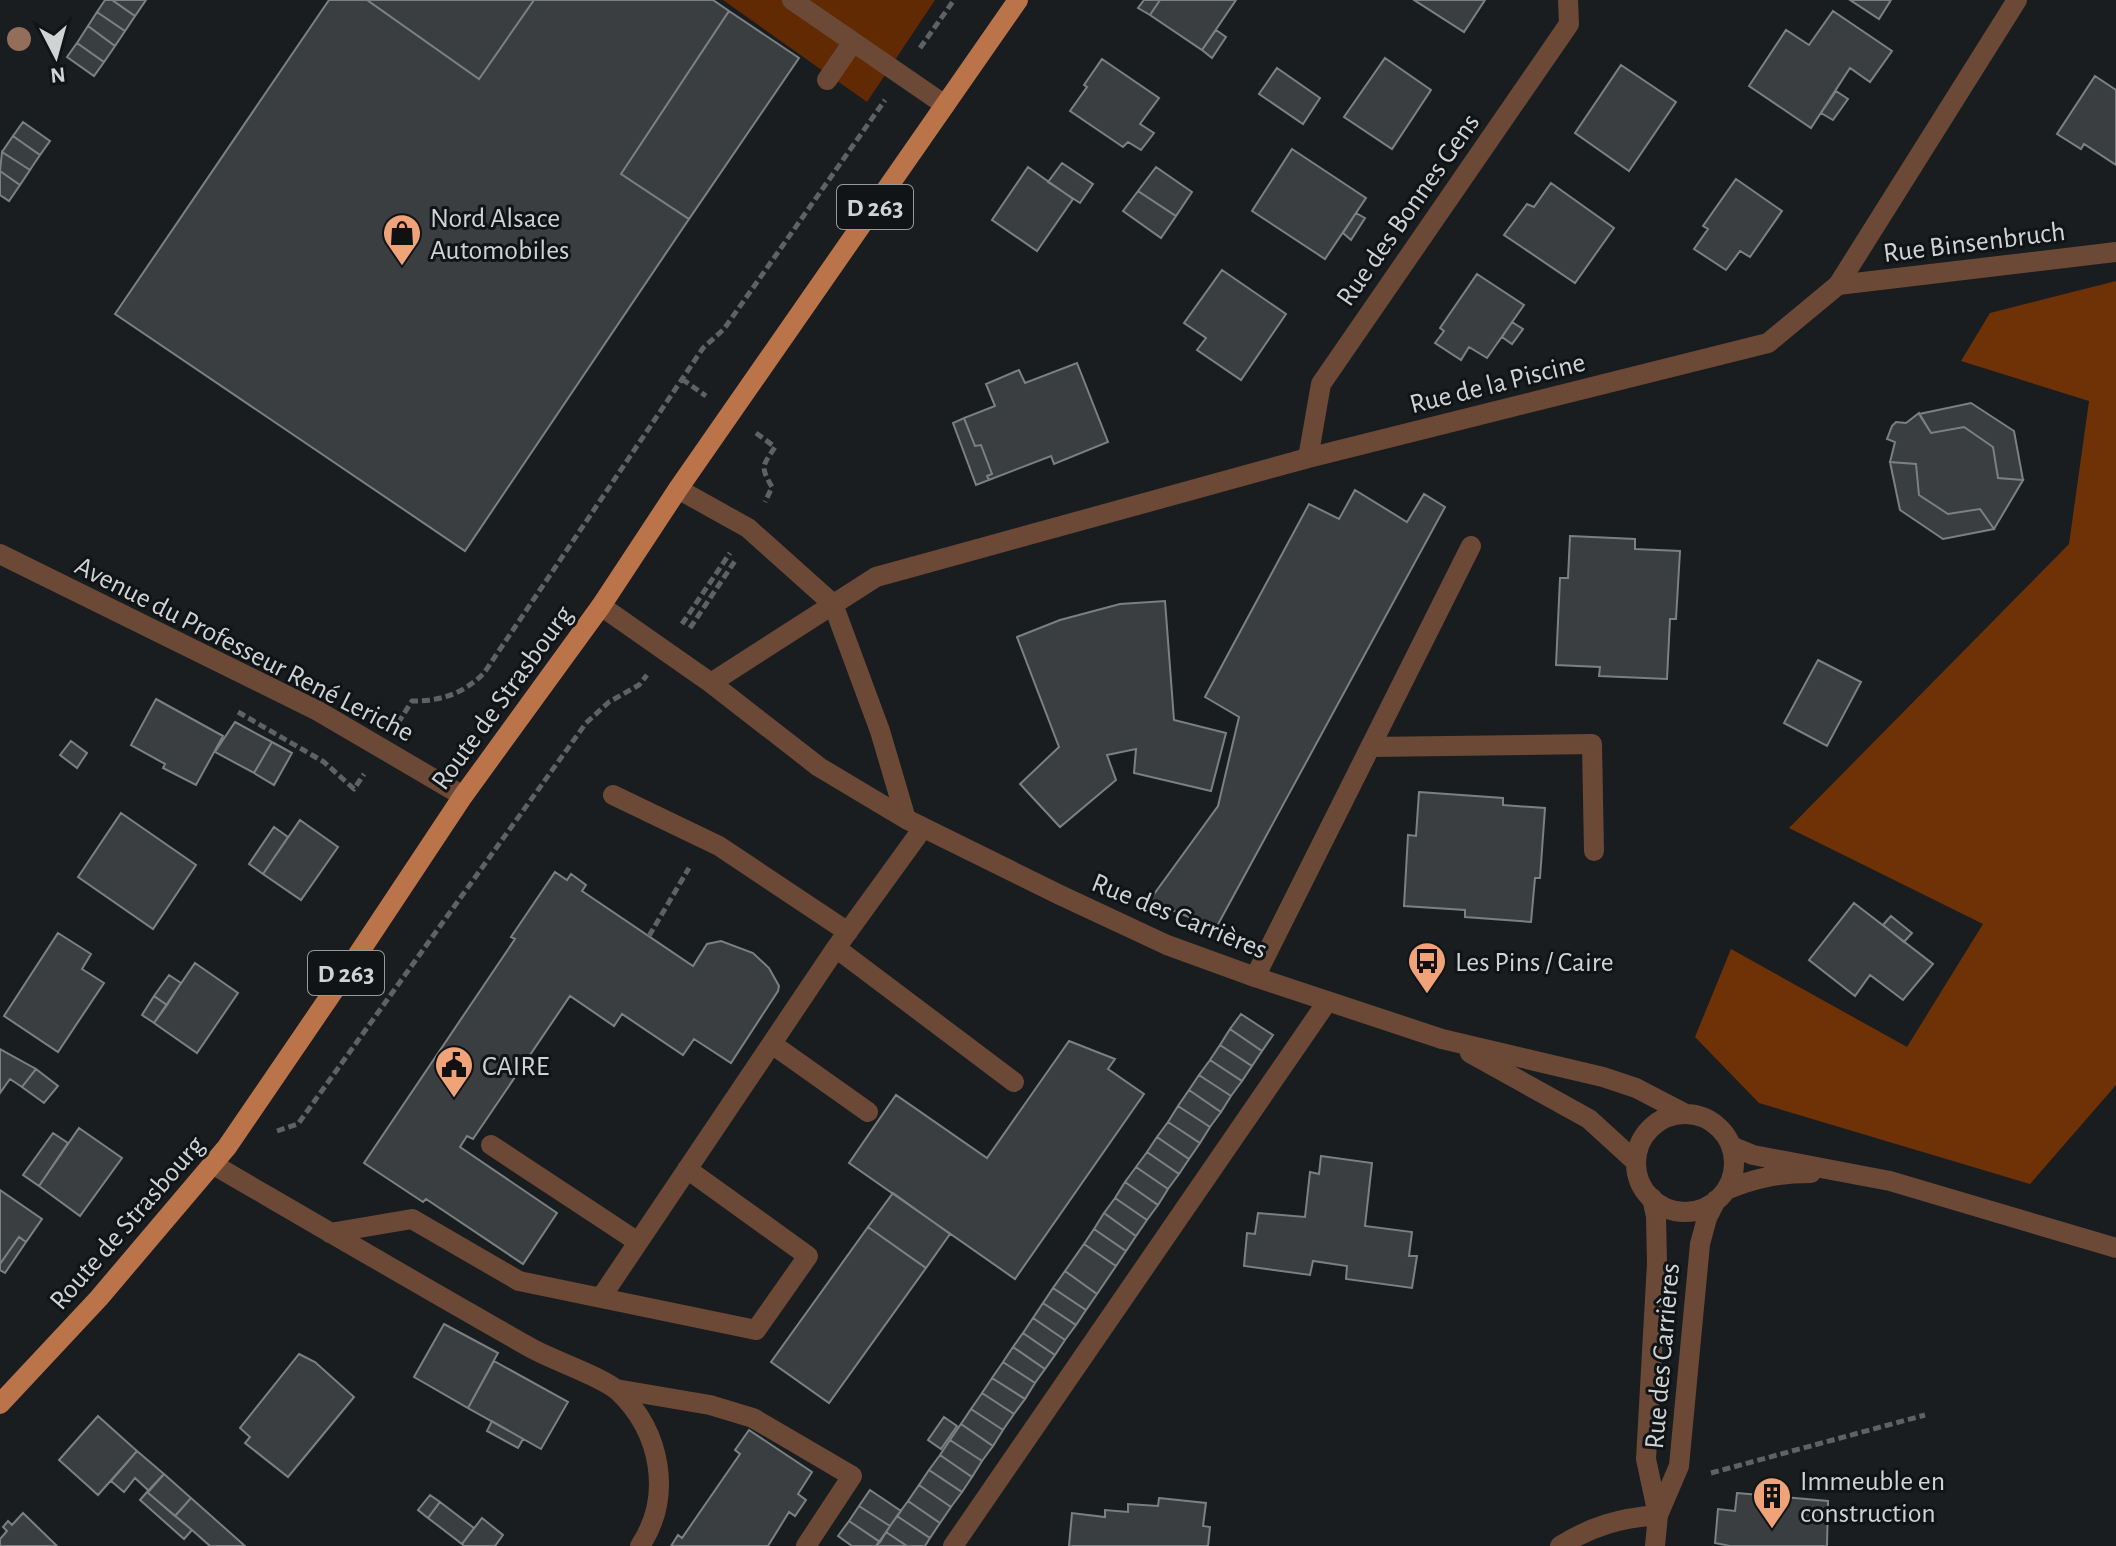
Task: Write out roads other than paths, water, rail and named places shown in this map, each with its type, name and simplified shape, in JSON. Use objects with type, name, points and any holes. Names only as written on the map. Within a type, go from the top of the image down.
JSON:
[{"type":"main road","name":"Route de Strasbourg","points":[[0,1404],[99,1298],[214,1165],[463,796],[601,606],[678,489],[1018,0]]},
{"type":"street","points":[[792,0],[945,105]]},
{"type":"street","name":"Rue des Bonnes Gens","points":[[1308,458],[1321,384],[1569,24],[1568,0]]},
{"type":"street","name":"Rue de la Piscine","points":[[711,683],[876,577],[1308,458],[1768,343],[1838,285],[2017,0]]},
{"type":"street","points":[[827,80],[853,42]]},
{"type":"street","name":"Rue Binsenbruch","points":[[1838,285],[2116,252]]},
{"type":"street","points":[[602,1296],[842,940],[915,823],[833,604],[748,528],[678,489]]},
{"type":"street","points":[[1255,977],[1471,546]]},
{"type":"street","name":"Avenue du Professeur René Leriche","points":[[0,554],[318,711],[463,796]]},
{"type":"street","name":"Rue des Carrières","points":[[601,606],[711,683],[819,767],[915,823],[1167,945],[1442,1039],[1594,1074],[1636,1088],[1686,1114]]},
{"type":"street","points":[[1370,747],[1592,744],[1594,851]]},
{"type":"street","points":[[613,795],[747,862],[1014,1082]]},
{"type":"street","points":[[953,1546],[1327,1002]]},
{"type":"street","name":"Rue des Carrières","points":[[1442,1039],[1519,1078],[1589,1119],[1635,1161]]},
{"type":"street","points":[[772,1044],[868,1112]]},
{"type":"street","points":[[1721,1195],[1732,1176],[1734,1161],[1731,1146],[1714,1123],[1700,1116],[1671,1116],[1646,1133],[1635,1161],[1637,1175],[1652,1198],[1663,1207],[1676,1211],[1691,1211],[1721,1195],[1747,1181],[1778,1173],[1883,1179]]},
{"type":"street","points":[[491,1145],[638,1242]]},
{"type":"street","points":[[1731,1146],[1753,1155],[1883,1179],[2116,1248]]},
{"type":"street","points":[[214,1165],[535,1350],[616,1389],[710,1405],[753,1418],[852,1476],[806,1546]]},
{"type":"street","points":[[330,1233],[412,1219],[519,1281],[756,1330],[808,1256],[687,1169]]},
{"type":"street","name":"Rue des Carrières","points":[[1658,1515],[1679,1466],[1700,1244],[1707,1218],[1721,1195]]},
{"type":"street","name":"Rue des Carrières","points":[[1652,1198],[1656,1216],[1657,1263],[1646,1459],[1658,1515],[1655,1546]]},
{"type":"street","points":[[616,1389],[645,1428],[655,1452],[661,1480],[659,1504],[650,1530],[640,1546]]},
{"type":"street","points":[[1560,1546],[1585,1531],[1609,1522],[1658,1515]]},
{"type":"place","name":"Nord Alsace Automobiles","points":[[402,267]]},
{"type":"place","name":"Les Pins / Caire","points":[[1427,995]]},
{"type":"place","name":"CAIRE","points":[[454,1099]]},
{"type":"place","name":"Immeuble en construction","points":[[1772,1530]]}]
